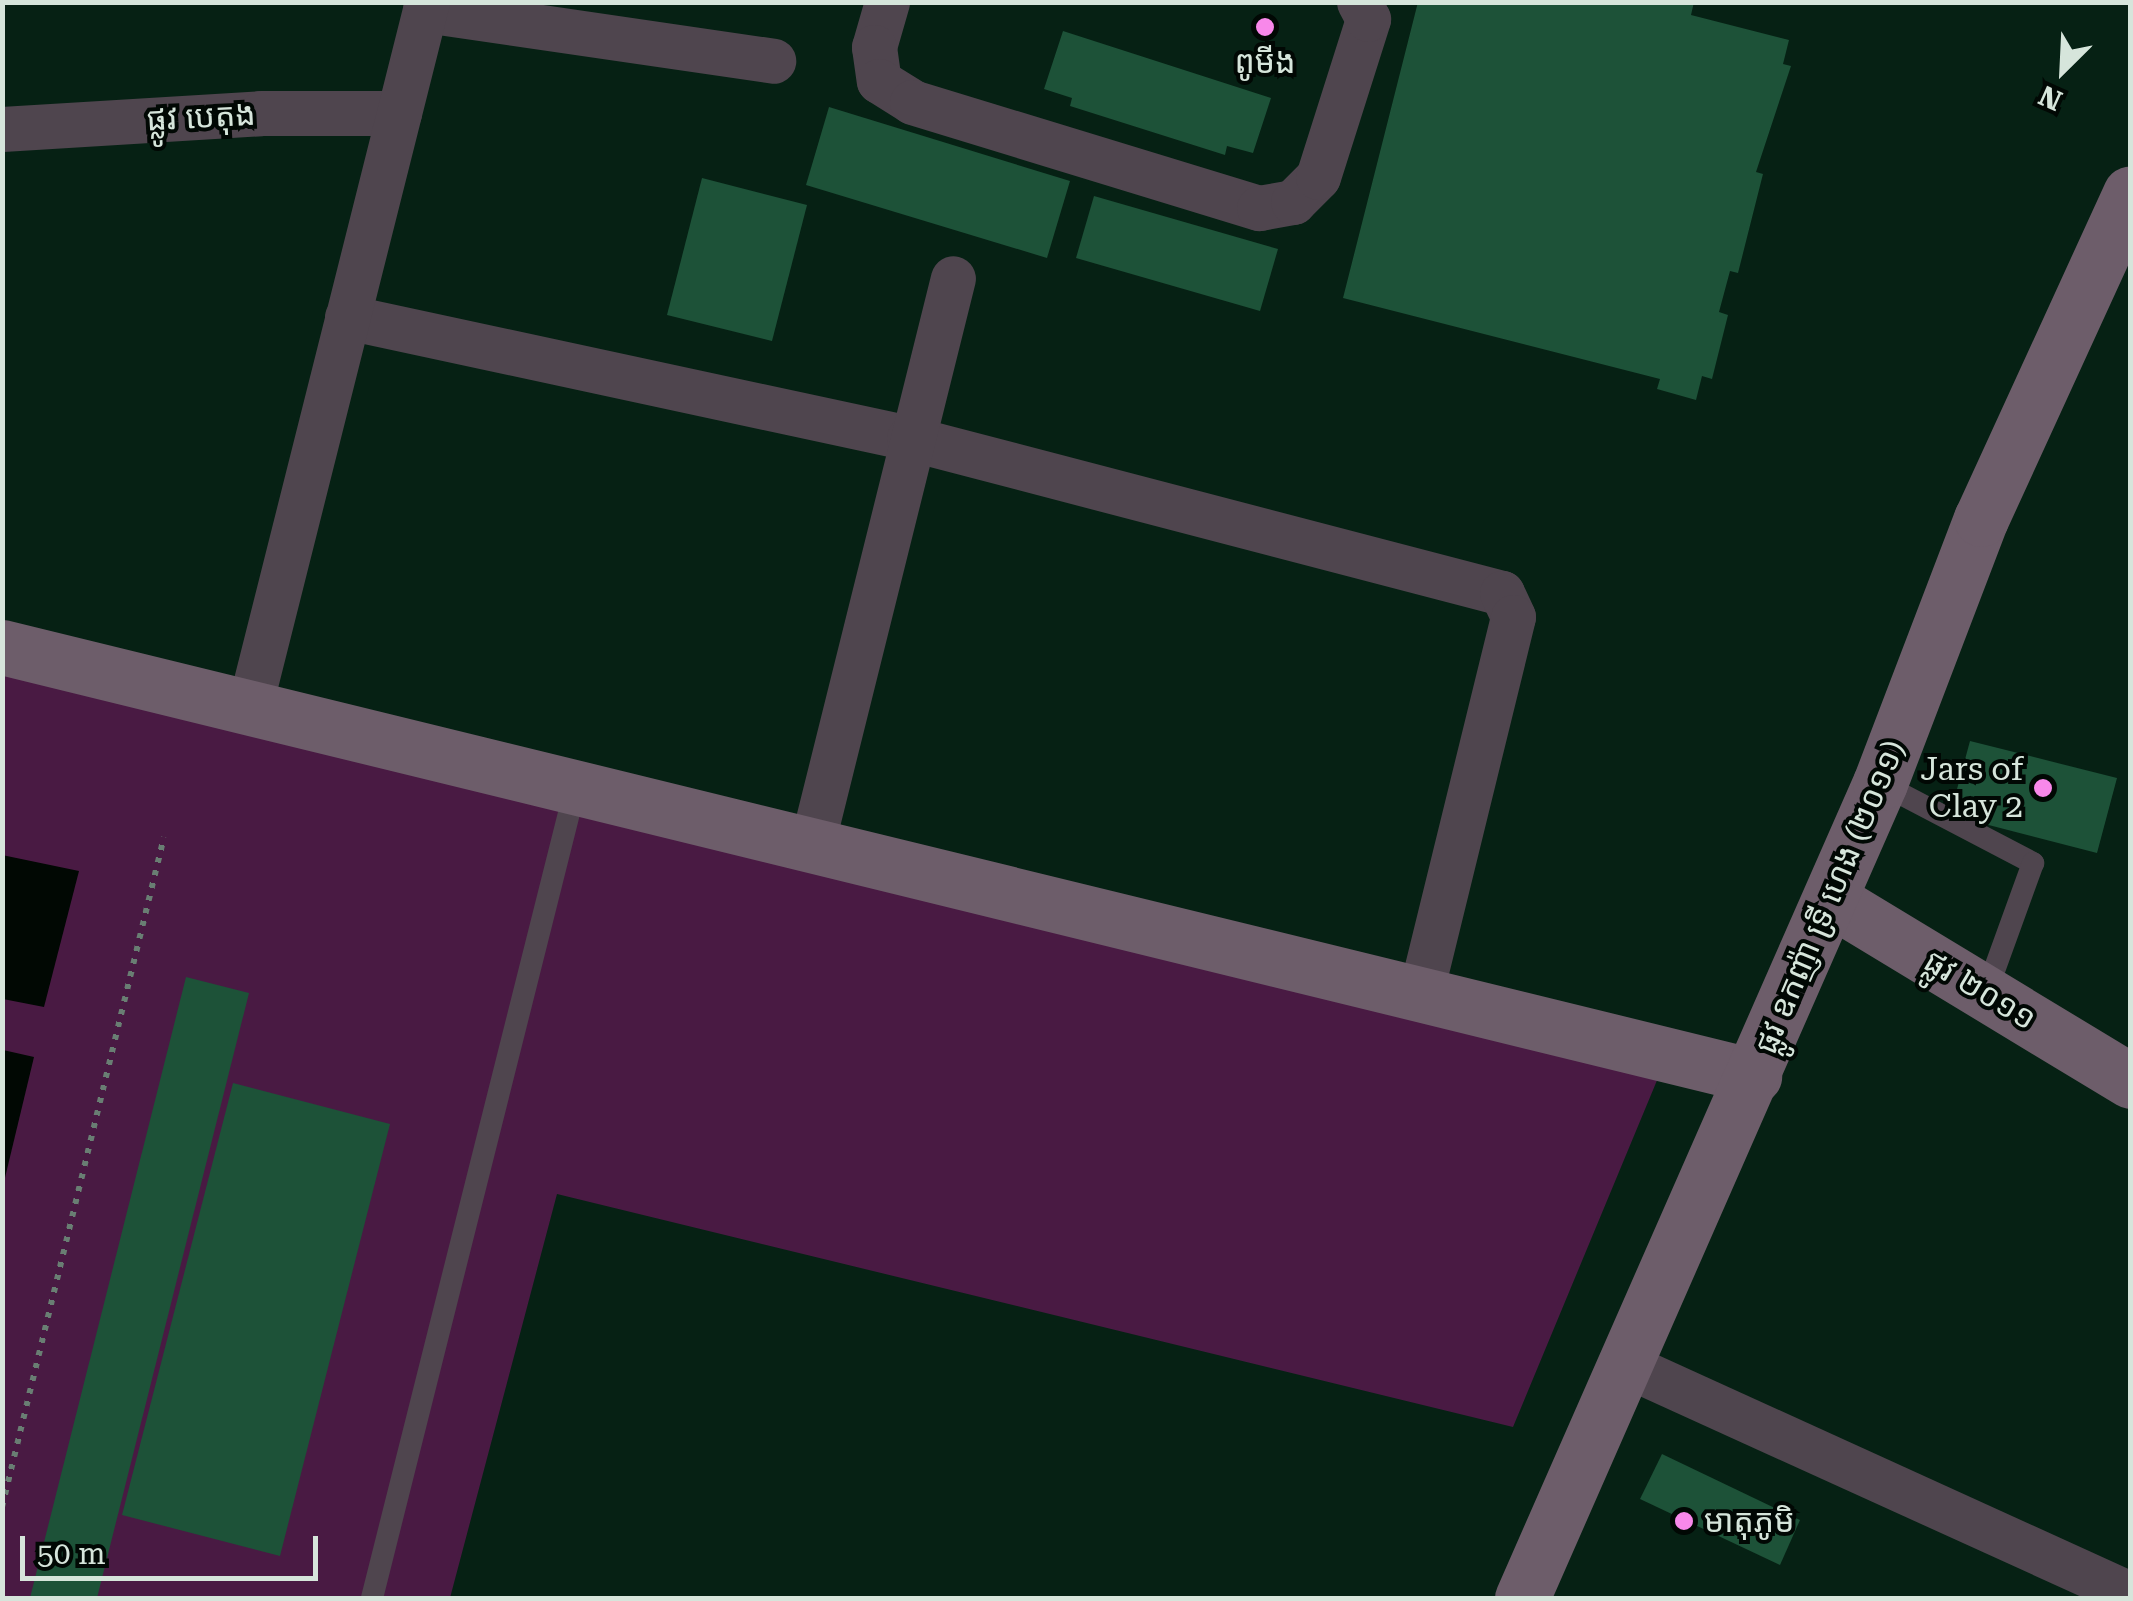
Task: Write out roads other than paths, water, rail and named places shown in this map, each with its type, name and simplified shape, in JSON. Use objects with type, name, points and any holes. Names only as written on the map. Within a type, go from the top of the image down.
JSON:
[{"type":"main road","name":"ផ្លូវ ឧកញ៉ា ទ្រី ហេង (២០១១)","points":[[1522,1598],[1880,783],[1981,519],[2130,193]]},
{"type":"main road","points":[[2,646],[248,710],[1754,1076]]},
{"type":"main road","name":"ផ្លូវ ២០១១","points":[[1830,899],[2130,1081]]},
{"type":"street","points":[[887,2],[874,47],[879,81],[912,102],[1259,208],[1294,202],[1318,177],[1368,19],[1359,2]]},
{"type":"street","points":[[248,710],[426,6],[773,61]]},
{"type":"street","name":"ផ្លូវ បេតុង","points":[[2,129],[261,113],[399,112]]},
{"type":"street","points":[[812,844],[909,438],[953,278]]},
{"type":"street","points":[[347,317],[909,438],[1502,593],[1513,617],[1420,994]]},
{"type":"street","points":[[1624,1364],[2130,1594]]},
{"type":"lane","points":[[1880,783],[2034,863],[1986,993]]},
{"type":"lane","points":[[372,1598],[576,789]]},
{"type":"place","name":"ពូមីង","points":[[1265,27]]},
{"type":"place","name":"Jars of Clay 2","points":[[2043,788]]},
{"type":"place","name":"មាតុភូមិ","points":[[1684,1521]]}]
